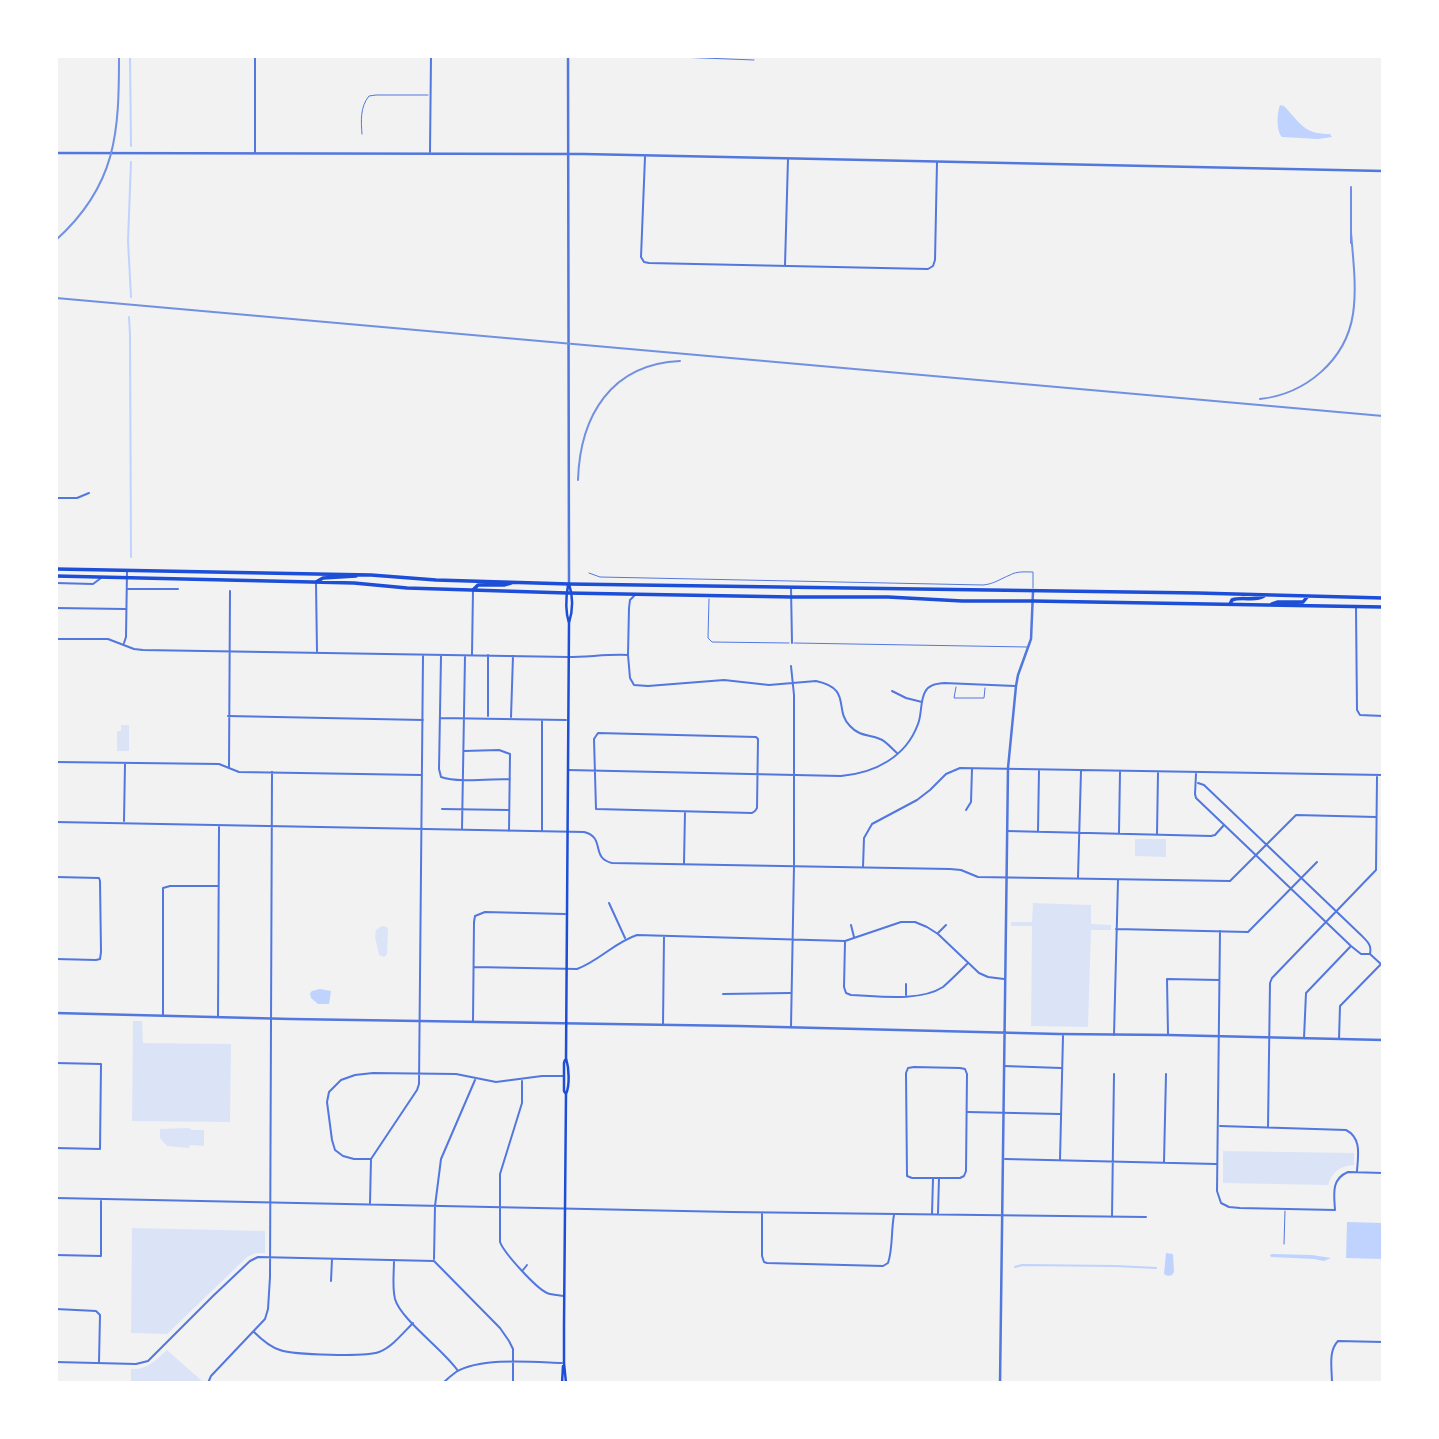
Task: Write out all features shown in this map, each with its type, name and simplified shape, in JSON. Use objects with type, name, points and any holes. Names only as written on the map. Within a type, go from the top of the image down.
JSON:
[{"type":"main road","points":[[56,569],[361,575],[569,584],[1383,598]]},
{"type":"main road","points":[[316,582],[323,578],[351,578],[361,575]]},
{"type":"main road","points":[[56,576],[316,582],[566,593],[1383,607]]},
{"type":"main road","points":[[473,590],[478,585],[504,585],[515,582]]},
{"type":"main road","points":[[569,584],[566,593],[566,616],[569,623]]},
{"type":"main road","points":[[564,1383],[562,1371],[568,1091],[565,1023],[567,720],[572,593],[569,584]]},
{"type":"main road","points":[[1230,605],[1232,600],[1237,598],[1260,598],[1266,595]]},
{"type":"main road","points":[[1270,605],[1278,602],[1303,602],[1308,596]]},
{"type":"main road","points":[[566,1058],[566,1094]]},
{"type":"street","points":[[255,56],[256,153]]},
{"type":"street","points":[[430,152],[431,56]]},
{"type":"street","points":[[568,56],[569,584]]},
{"type":"street","points":[[56,153],[569,153],[1383,171]]},
{"type":"street","points":[[645,156],[641,257],[644,262],[929,269],[933,266],[935,256],[937,162]]},
{"type":"street","points":[[785,266],[788,158]]},
{"type":"street","points":[[56,498],[78,498],[89,493]]},
{"type":"street","points":[[124,644],[127,570]]},
{"type":"street","points":[[56,583],[93,584],[102,576]]},
{"type":"street","points":[[316,582],[317,653]]},
{"type":"street","points":[[791,587],[792,643]]},
{"type":"street","points":[[127,589],[178,589]]},
{"type":"street","points":[[472,655],[473,590]]},
{"type":"street","points":[[1000,1383],[1007,768],[1018,675],[1032,631],[1033,590]]},
{"type":"street","points":[[229,768],[230,591]]},
{"type":"street","points":[[637,594],[630,602],[628,654],[631,682],[641,686],[724,680],[760,684],[816,681],[834,688],[841,697],[848,725],[860,734],[880,738],[897,754]]},
{"type":"street","points":[[1356,607],[1357,710],[1360,715],[1383,716]]},
{"type":"street","points":[[56,608],[127,609]]},
{"type":"street","points":[[56,639],[108,639],[143,650],[568,657],[628,654]]},
{"type":"street","points":[[370,1205],[371,1159],[417,1090],[420,1073],[423,655]]},
{"type":"street","points":[[441,655],[439,774],[443,779],[510,779]]},
{"type":"street","points":[[462,830],[465,655]]},
{"type":"street","points":[[488,656],[488,717]]},
{"type":"street","points":[[511,718],[513,656]]},
{"type":"street","points":[[791,666],[794,695],[791,1027]]},
{"type":"street","points":[[567,770],[856,775],[882,766],[903,749],[919,723],[926,689],[933,685],[944,683],[1016,686]]},
{"type":"street","points":[[892,691],[923,702]]},
{"type":"street","points":[[228,716],[423,720]]},
{"type":"street","points":[[440,718],[567,720]]},
{"type":"street","points":[[542,719],[542,831]]},
{"type":"street","points":[[598,733],[756,737],[757,808],[748,813],[599,810],[594,807],[594,771],[594,739],[598,733]]},
{"type":"street","points":[[463,751],[499,750],[509,753],[509,831]]},
{"type":"street","points":[[56,762],[219,764],[239,772],[421,775]]},
{"type":"street","points":[[124,824],[125,763]]},
{"type":"street","points":[[863,868],[864,838],[873,824],[917,800],[946,774],[960,768],[1383,775]]},
{"type":"street","points":[[966,810],[971,802],[972,768]]},
{"type":"street","points":[[1038,832],[1039,769]]},
{"type":"street","points":[[1078,878],[1081,770]]},
{"type":"street","points":[[1119,834],[1120,771]]},
{"type":"street","points":[[208,1383],[211,1376],[265,1320],[268,1309],[271,1257],[272,772]]},
{"type":"street","points":[[1157,834],[1158,772]]},
{"type":"street","points":[[1196,772],[1196,798],[1351,946],[1361,954],[1370,954],[1382,964],[1340,1006],[1339,1040]]},
{"type":"street","points":[[1268,1127],[1270,983],[1376,870],[1377,775]]},
{"type":"street","points":[[1197,783],[1204,785],[1368,942],[1370,954]]},
{"type":"street","points":[[442,809],[509,810]]},
{"type":"street","points":[[684,864],[685,811]]},
{"type":"street","points":[[56,822],[590,833],[597,841],[600,857],[607,862],[950,869],[978,877],[1230,881],[1296,816],[1376,817]]},
{"type":"street","points":[[1006,831],[1211,836],[1224,825]]},
{"type":"street","points":[[218,1017],[219,826]]},
{"type":"street","points":[[1116,929],[1248,932],[1317,862]]},
{"type":"street","points":[[56,877],[99,878],[101,891],[100,959],[56,959]]},
{"type":"street","points":[[1114,1035],[1118,879]]},
{"type":"street","points":[[163,1016],[163,888],[219,886]]},
{"type":"street","points":[[609,903],[625,939]]},
{"type":"street","points":[[474,1021],[475,916],[485,912],[566,914]]},
{"type":"street","points":[[474,967],[577,969],[588,965],[625,939],[637,935],[845,941],[901,922],[915,922],[938,934],[979,973],[1005,979]]},
{"type":"street","points":[[852,925],[855,938]]},
{"type":"street","points":[[938,934],[946,925]]},
{"type":"street","points":[[1220,931],[1217,1195],[1221,1203],[1240,1208],[1335,1210],[1334,1188],[1343,1174],[1383,1172]]},
{"type":"street","points":[[663,1026],[664,936]]},
{"type":"street","points":[[845,941],[844,987],[846,993],[851,995],[920,996],[943,986],[968,964]]},
{"type":"street","points":[[1304,1038],[1306,993],[1351,946]]},
{"type":"street","points":[[1168,1035],[1167,979],[1220,980]]},
{"type":"street","points":[[906,984],[906,996]]},
{"type":"street","points":[[723,994],[792,993]]},
{"type":"street","points":[[56,1013],[1383,1041]]},
{"type":"street","points":[[1060,1161],[1063,1035]]},
{"type":"street","points":[[56,1063],[101,1064],[100,1149],[56,1148]]},
{"type":"street","points":[[1004,1066],[1062,1068]]},
{"type":"street","points":[[908,1068],[965,1069],[967,1112],[964,1176],[912,1178],[907,1175],[908,1068]]},
{"type":"street","points":[[371,1159],[343,1156],[335,1150],[327,1102],[330,1092],[341,1080],[373,1073],[456,1074],[496,1082],[564,1076]]},
{"type":"street","points":[[1112,1217],[1114,1074]]},
{"type":"street","points":[[1164,1163],[1166,1074]]},
{"type":"street","points":[[434,1261],[435,1206],[441,1159],[476,1079]]},
{"type":"street","points":[[522,1080],[522,1103],[500,1174],[499,1242],[504,1251],[547,1293],[564,1296]]},
{"type":"street","points":[[967,1112],[1061,1115]]},
{"type":"street","points":[[1218,1126],[1350,1131],[1357,1140],[1357,1172]]},
{"type":"street","points":[[1003,1159],[1217,1164]]},
{"type":"street","points":[[932,1214],[933,1178]]},
{"type":"street","points":[[938,1214],[939,1178]]},
{"type":"street","points":[[56,1198],[1146,1217]]},
{"type":"street","points":[[56,1255],[101,1256],[100,1199]]},
{"type":"street","points":[[762,1212],[764,1262],[883,1266],[887,1265],[890,1258],[894,1214]]},
{"type":"street","points":[[56,1362],[136,1364],[148,1361],[250,1261],[258,1257],[434,1261],[509,1340],[513,1349],[513,1383]]},
{"type":"street","points":[[331,1281],[332,1258]]},
{"type":"street","points":[[394,1260],[396,1303],[458,1371]]},
{"type":"street","points":[[523,1270],[527,1265]]},
{"type":"street","points":[[56,1309],[96,1311],[100,1315],[99,1363]]},
{"type":"street","points":[[254,1332],[282,1351],[370,1354],[388,1347],[412,1323]]},
{"type":"street","points":[[1332,1383],[1333,1347],[1338,1341],[1383,1342]]},
{"type":"street","points":[[443,1383],[458,1371],[479,1364],[564,1363]]},
{"type":"lane","points":[[652,56],[754,60]]},
{"type":"lane","points":[[362,134],[361,114],[363,104],[369,96],[430,95]]},
{"type":"lane","points":[[589,573],[600,577],[987,584],[1015,573],[1033,572],[1033,590]]},
{"type":"lane","points":[[710,596],[708,638],[712,642],[1029,647]]},
{"type":"lane","points":[[956,684],[954,698],[984,698],[985,685]]},
{"type":"lane","points":[[1284,1244],[1285,1209]]},
{"type":"shaded area","points":[[121,725],[129,725],[129,751],[117,751],[117,731],[121,731]]},
{"type":"shaded area","points":[[1135,839],[1166,839],[1166,857],[1135,856]]},
{"type":"shaded area","points":[[1033,903],[1091,905],[1091,924],[1111,925],[1111,930],[1091,930],[1088,1027],[1031,1026],[1032,926],[1011,926],[1011,922],[1032,922]]},
{"type":"shaded area","points":[[382,926],[388,930],[387,954],[384,957],[379,955],[375,937],[376,930]]},
{"type":"shaded area","points":[[133,1021],[142,1021],[143,1043],[231,1044],[230,1122],[132,1121]]},
{"type":"shaded area","points":[[160,1129],[204,1130],[204,1146],[167,1146],[160,1138]]},
{"type":"shaded area","points":[[1223,1151],[1354,1153],[1354,1165],[1337,1170],[1328,1185],[1223,1183]]},
{"type":"shaded area","points":[[132,1228],[265,1231],[265,1253],[247,1257],[167,1334],[131,1333]]},
{"type":"shaded area","points":[[167,1350],[202,1381],[201,1383],[131,1383],[131,1369],[147,1366]]},
{"type":"water","points":[[1280,105],[1309,130],[1330,134],[1332,137],[1282,137],[1278,122]]},
{"type":"water","points":[[312,991],[331,991],[329,1004],[318,1004],[311,998]]},
{"type":"water","points":[[1347,1222],[1383,1223],[1383,1259],[1346,1258]]},
{"type":"water","points":[[1166,1253],[1173,1254],[1174,1272],[1168,1276],[1164,1274]]},
{"type":"water","points":[[1272,1254],[1331,1258],[1324,1261],[1271,1257]]},
{"type":"waterway","points":[[130,56],[131,146]]},
{"type":"waterway","points":[[131,162],[128,241],[131,297]]},
{"type":"waterway","points":[[129,317],[131,557]]},
{"type":"waterway","points":[[1015,1267],[1156,1268]]},
{"type":"railway","points":[[56,240],[92,199],[103,178],[115,133],[119,56]]},
{"type":"railway","points":[[1351,187],[1351,243]]},
{"type":"railway","points":[[1260,399],[1277,396],[1308,382],[1333,360],[1342,346],[1349,331],[1354,304],[1351,232]]},
{"type":"railway","points":[[56,298],[1383,416]]},
{"type":"railway","points":[[578,480],[585,435],[604,398],[618,383],[635,372],[656,364],[680,361]]}]
